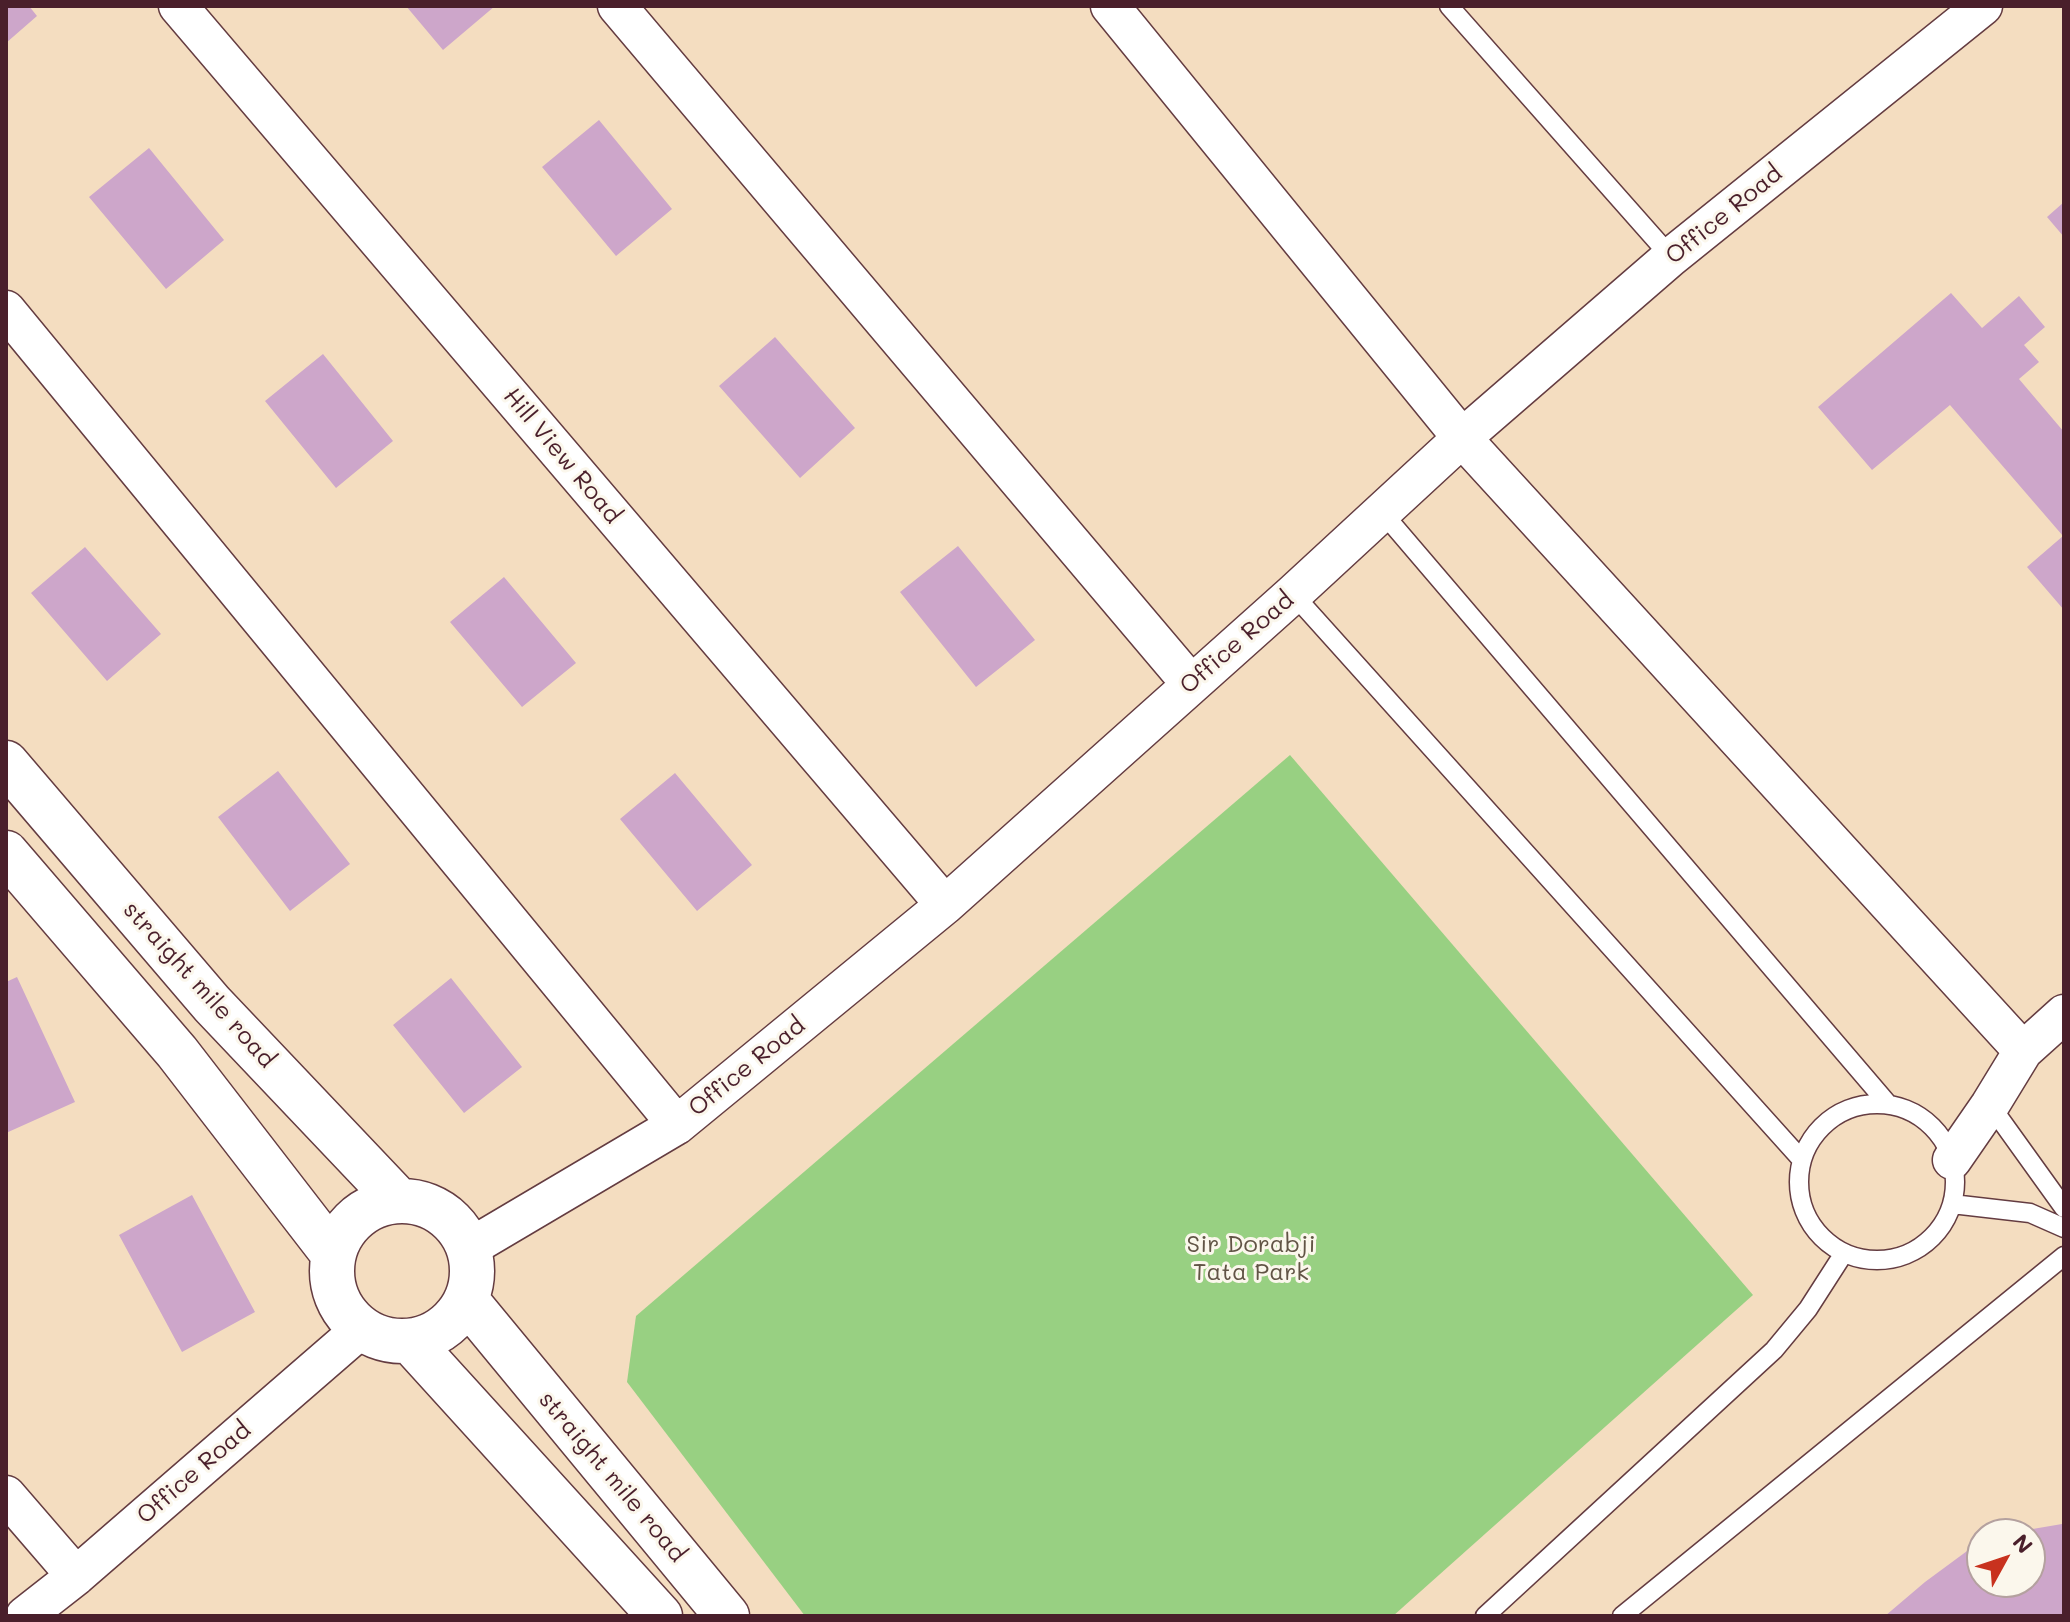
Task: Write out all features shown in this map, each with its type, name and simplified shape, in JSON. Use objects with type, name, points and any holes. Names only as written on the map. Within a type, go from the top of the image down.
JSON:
[{"type":"street","name":"Hill View Road","points":[[178,6],[945,905]]},
{"type":"street","points":[[617,6],[1191,684]]},
{"type":"street","points":[[1110,6],[1462,438],[2023,1051]]},
{"type":"street","name":"Office Road","points":[[469,1248],[677,1125],[945,905],[1293,594],[1462,438],[1671,257],[1983,6]]},
{"type":"street","points":[[6,310],[677,1125]]},
{"type":"street","name":"straight mile road","points":[[6,763],[212,1004],[399,1201]]},
{"type":"street","points":[[6,853],[177,1052],[333,1254]]},
{"type":"street","points":[[1952,1160],[2023,1051],[2064,1014]]},
{"type":"street","points":[[399,1201],[417,1202],[433,1208],[461,1232],[473,1266],[467,1301],[442,1327],[411,1342],[377,1338],[361,1329],[349,1318],[334,1288],[333,1254],[346,1227],[369,1208],[399,1201]]},
{"type":"street","name":"straight mile road","points":[[467,1301],[727,1616]]},
{"type":"street","name":"Office Road","points":[[25,1616],[76,1576],[361,1329]]},
{"type":"street","points":[[411,1342],[660,1616]]},
{"type":"street","points":[[6,1495],[76,1576]]},
{"type":"lane","points":[[1451,7],[1671,257]]},
{"type":"lane","points":[[1382,512],[1888,1104]]},
{"type":"lane","points":[[1293,594],[1801,1159]]},
{"type":"lane","points":[[1865,1104],[1888,1104],[1909,1110],[1928,1122],[1943,1139],[1952,1160],[1952,1204],[1943,1224],[1929,1241],[1909,1253],[1888,1260],[1866,1259],[1844,1253],[1825,1241],[1811,1224],[1802,1203],[1801,1159],[1811,1139],[1825,1122],[1844,1110],[1865,1104]]},
{"type":"lane","points":[[1990,1105],[2064,1208]]},
{"type":"lane","points":[[1952,1204],[2030,1213],[2064,1228]]},
{"type":"lane","points":[[1485,1616],[1774,1350],[1808,1309],[1844,1253]]},
{"type":"lane","points":[[1622,1616],[2064,1256]]},
{"type":"green space","name":"Sir Dorabji Tata Park","points":[[1290,755],[1753,1295],[1393,1616],[805,1616],[627,1382],[636,1316]]},
{"type":"building","points":[[6,6],[29,6],[37,16],[6,43]]},
{"type":"building","points":[[406,6],[495,6],[443,50]]},
{"type":"building","points":[[599,120],[672,209],[616,256],[542,167]]},
{"type":"building","points":[[149,148],[224,240],[166,289],[89,197]]},
{"type":"building","points":[[2064,202],[2064,237],[2047,217]]},
{"type":"building","points":[[1951,293],[1982,328],[2019,296],[2045,327],[2024,345],[2039,362],[2019,379],[2064,432],[2064,610],[2027,567],[2063,536],[1950,405],[1872,470],[1818,407]]},
{"type":"building","points":[[775,337],[855,428],[800,478],[719,386]]},
{"type":"building","points":[[323,354],[393,441],[336,488],[265,401]]},
{"type":"building","points":[[958,546],[1035,640],[976,687],[900,592]]},
{"type":"building","points":[[85,547],[161,634],[107,681],[31,593]]},
{"type":"building","points":[[504,577],[576,663],[522,707],[450,622]]},
{"type":"building","points":[[278,771],[350,864],[290,911],[218,817]]},
{"type":"building","points":[[675,773],[752,865],[697,911],[620,819]]},
{"type":"building","points":[[17,977],[75,1102],[6,1133],[6,982]]},
{"type":"building","points":[[451,978],[522,1067],[464,1113],[393,1025]]},
{"type":"building","points":[[192,1195],[255,1312],[182,1352],[119,1235]]},
{"type":"building","points":[[2064,1524],[2064,1616],[1885,1616],[1966,1552],[1966,1598],[2046,1598],[2046,1527]]}]
